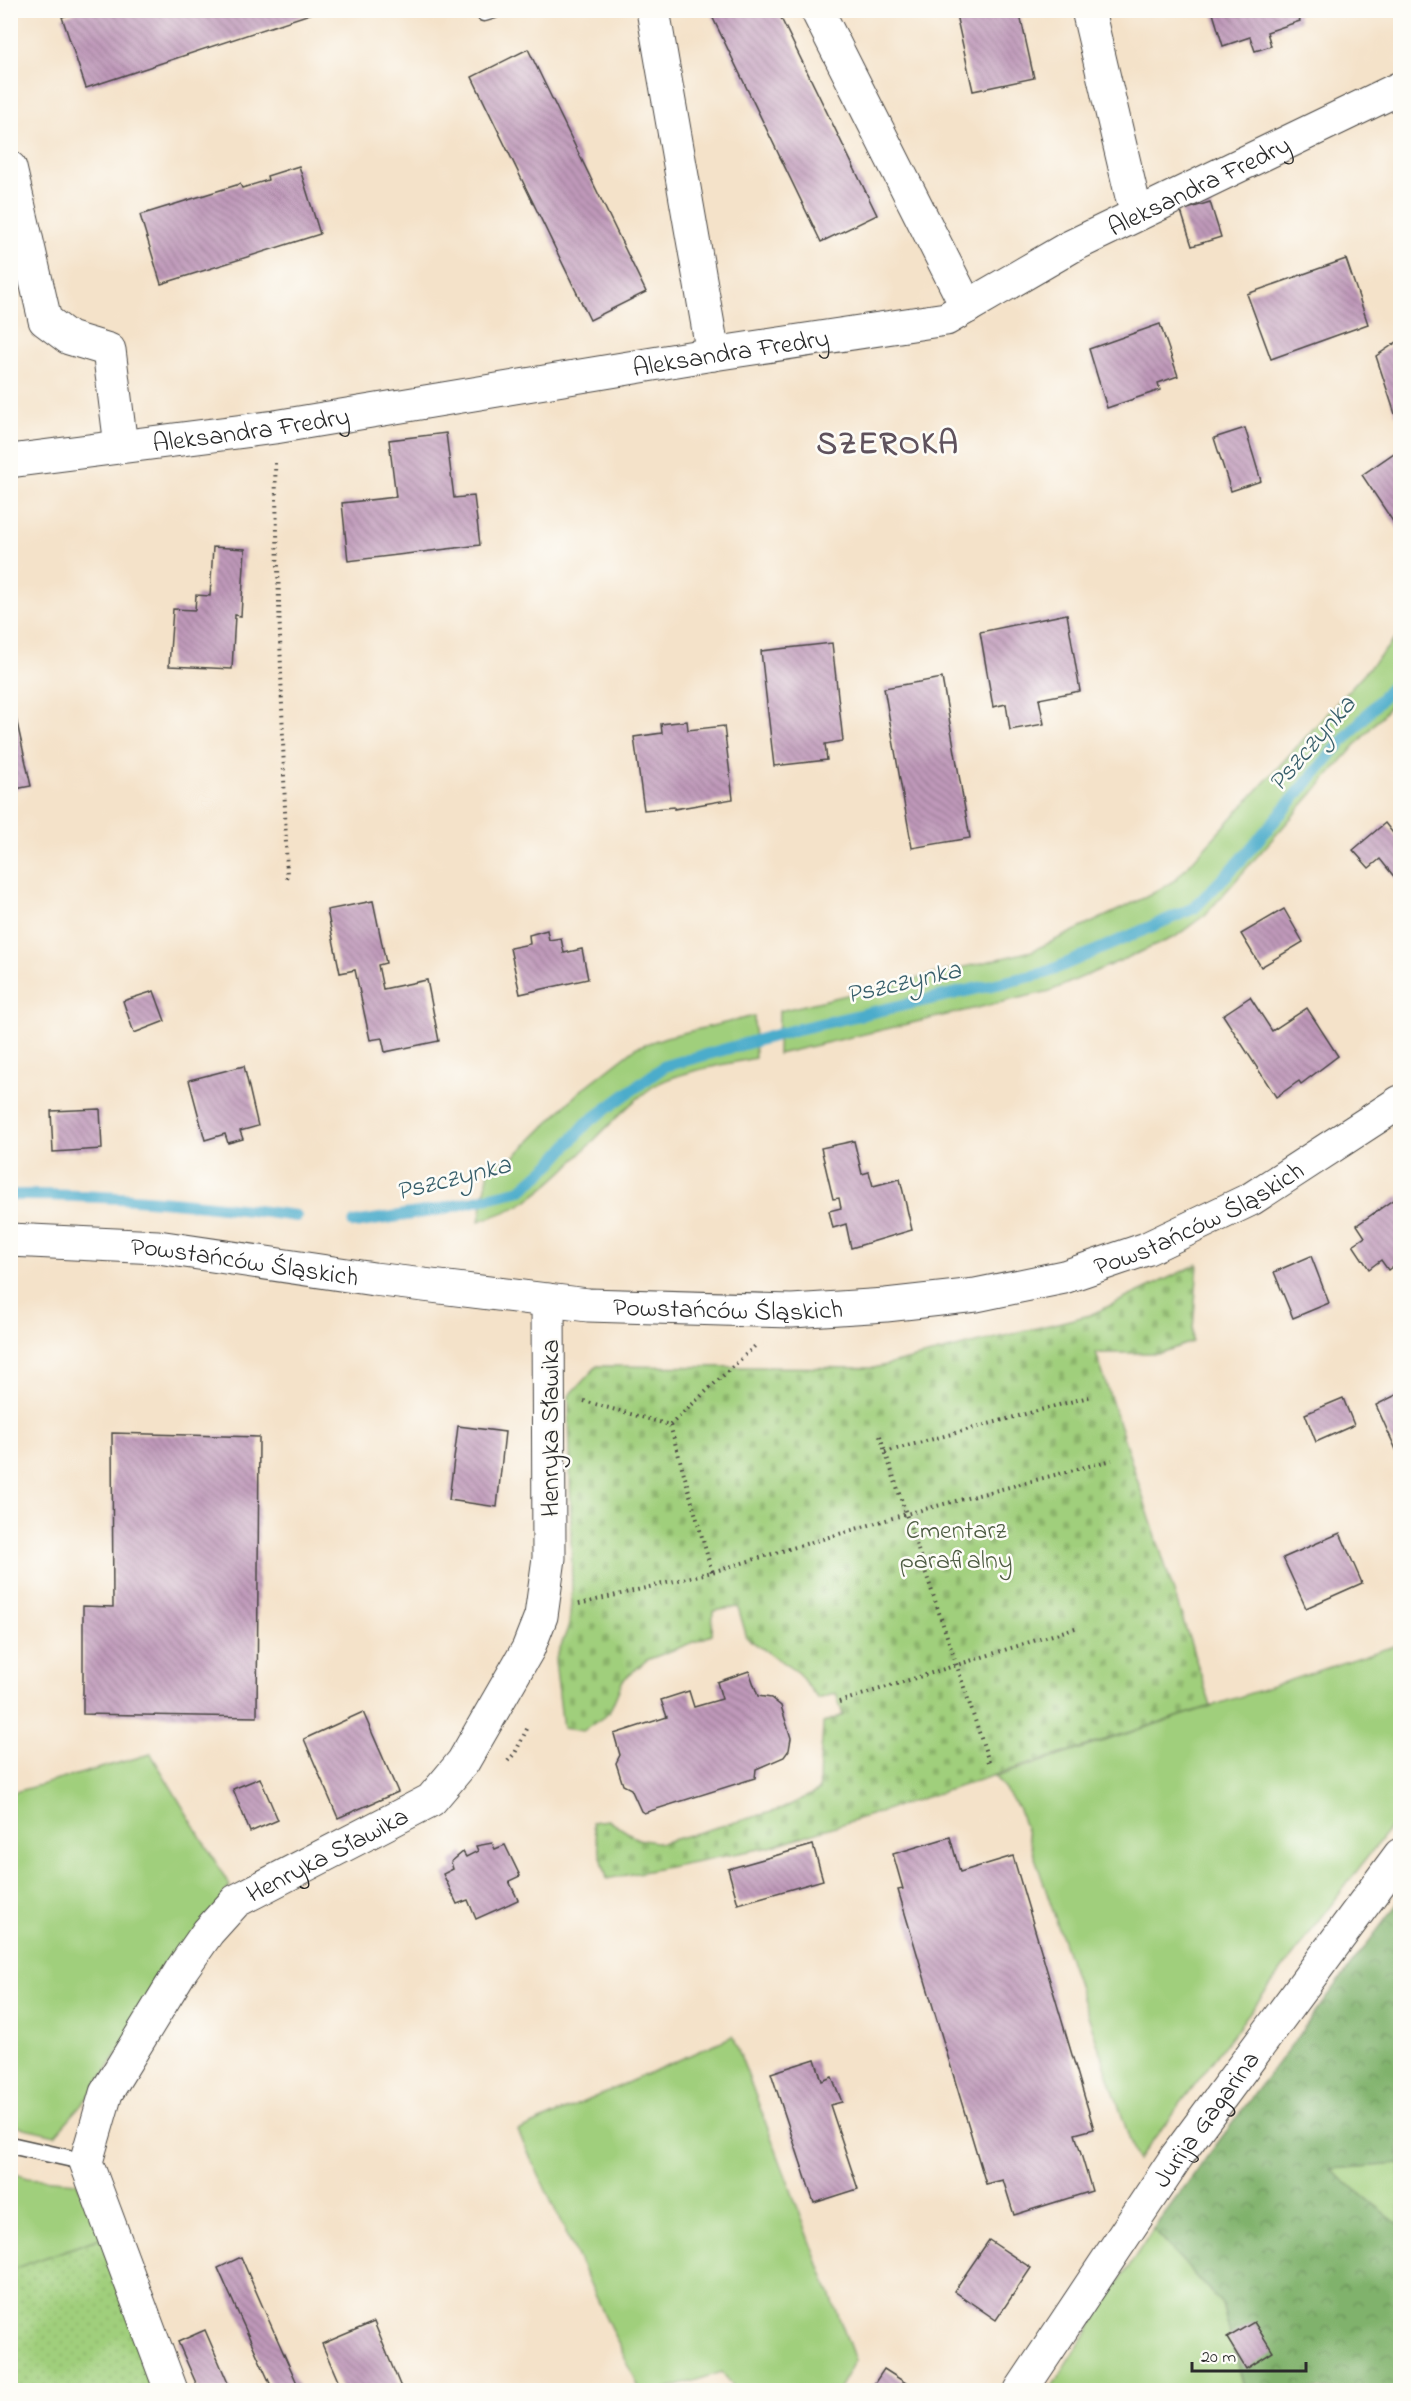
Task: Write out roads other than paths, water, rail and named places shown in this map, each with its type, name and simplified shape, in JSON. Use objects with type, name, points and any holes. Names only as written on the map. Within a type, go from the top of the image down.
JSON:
[{"type":"street","points":[[653,10],[713,354]]},
{"type":"street","points":[[817,10],[967,307]]},
{"type":"street","points":[[1088,10],[1138,214]]},
{"type":"street","name":"Aleksandra Fredry","points":[[10,460],[275,426],[713,354],[946,319],[1070,247],[1401,88]]},
{"type":"street","points":[[10,168],[45,320],[69,338],[109,350],[121,446]]},
{"type":"street","name":"Powstańców Śląskich","points":[[10,1240],[158,1247],[364,1278],[548,1300],[670,1309],[792,1311],[886,1305],[976,1295],[1064,1277],[1146,1249],[1251,1199],[1401,1102]]},
{"type":"street","name":"Henryka Sławika","points":[[86,2162],[106,2093],[182,1969],[208,1932],[236,1901],[431,1800],[463,1762],[528,1649],[541,1616],[549,1558],[548,1300]]},
{"type":"street","name":"Jurija Gagarina","points":[[1021,2391],[1177,2156],[1401,1855]]},
{"type":"street","points":[[86,2162],[171,2391]]},
{"type":"lane","points":[[483,10],[484,13],[494,10]]},
{"type":"lane","points":[[10,2145],[86,2162]]},
{"type":"waterway","name":"Pszczynka","points":[[354,1223],[437,1210],[521,1190],[552,1163],[587,1123],[665,1066],[798,1029],[1045,973],[1194,908],[1241,860],[1332,753],[1400,678]]},
{"type":"waterway","name":"Pszczynka","points":[[10,1195],[154,1200],[296,1216]]},
{"type":"district","name":"SZEROKA","points":[[888,442]]},
{"type":"park label","name":"Cmentarz parafialny","points":[[956,1544]]}]
